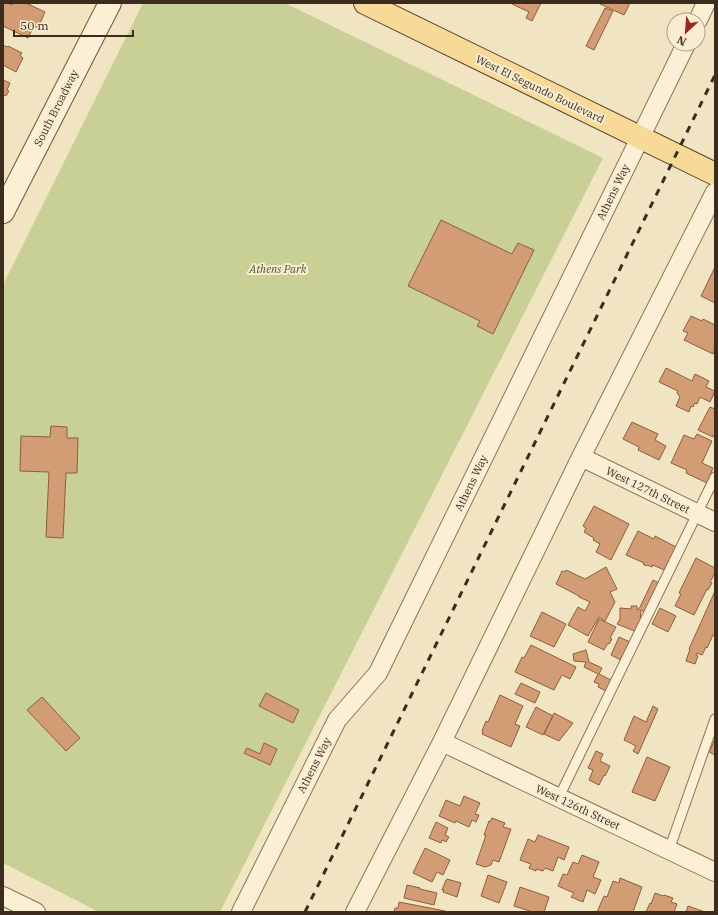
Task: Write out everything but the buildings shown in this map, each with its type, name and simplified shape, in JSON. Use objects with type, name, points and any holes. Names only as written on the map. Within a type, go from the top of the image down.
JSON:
[{"type":"main road","name":"South Broadway","points":[[6,199],[110,3]]},
{"type":"main road","name":"West El Segundo Boulevard","points":[[365,3],[715,174]]},
{"type":"street","name":"Athens Way","points":[[241,912],[337,720],[378,673],[682,52]]},
{"type":"street","points":[[355,912],[442,742],[581,457],[715,192]]},
{"type":"street","name":"West 127th Street","points":[[581,457],[715,522]]},
{"type":"street","name":"West 126th Street","points":[[442,742],[715,872]]},
{"type":"street","points":[[3,896],[36,912]]},
{"type":"lane","points":[[559,798],[715,477]]},
{"type":"lane","points":[[669,850],[715,719]]},
{"type":"green space","name":"Athens Park","points":[[143,3],[285,3],[603,158],[220,912],[99,912],[3,863],[3,285]]},
{"type":"railway","points":[[305,912],[715,75]]}]
